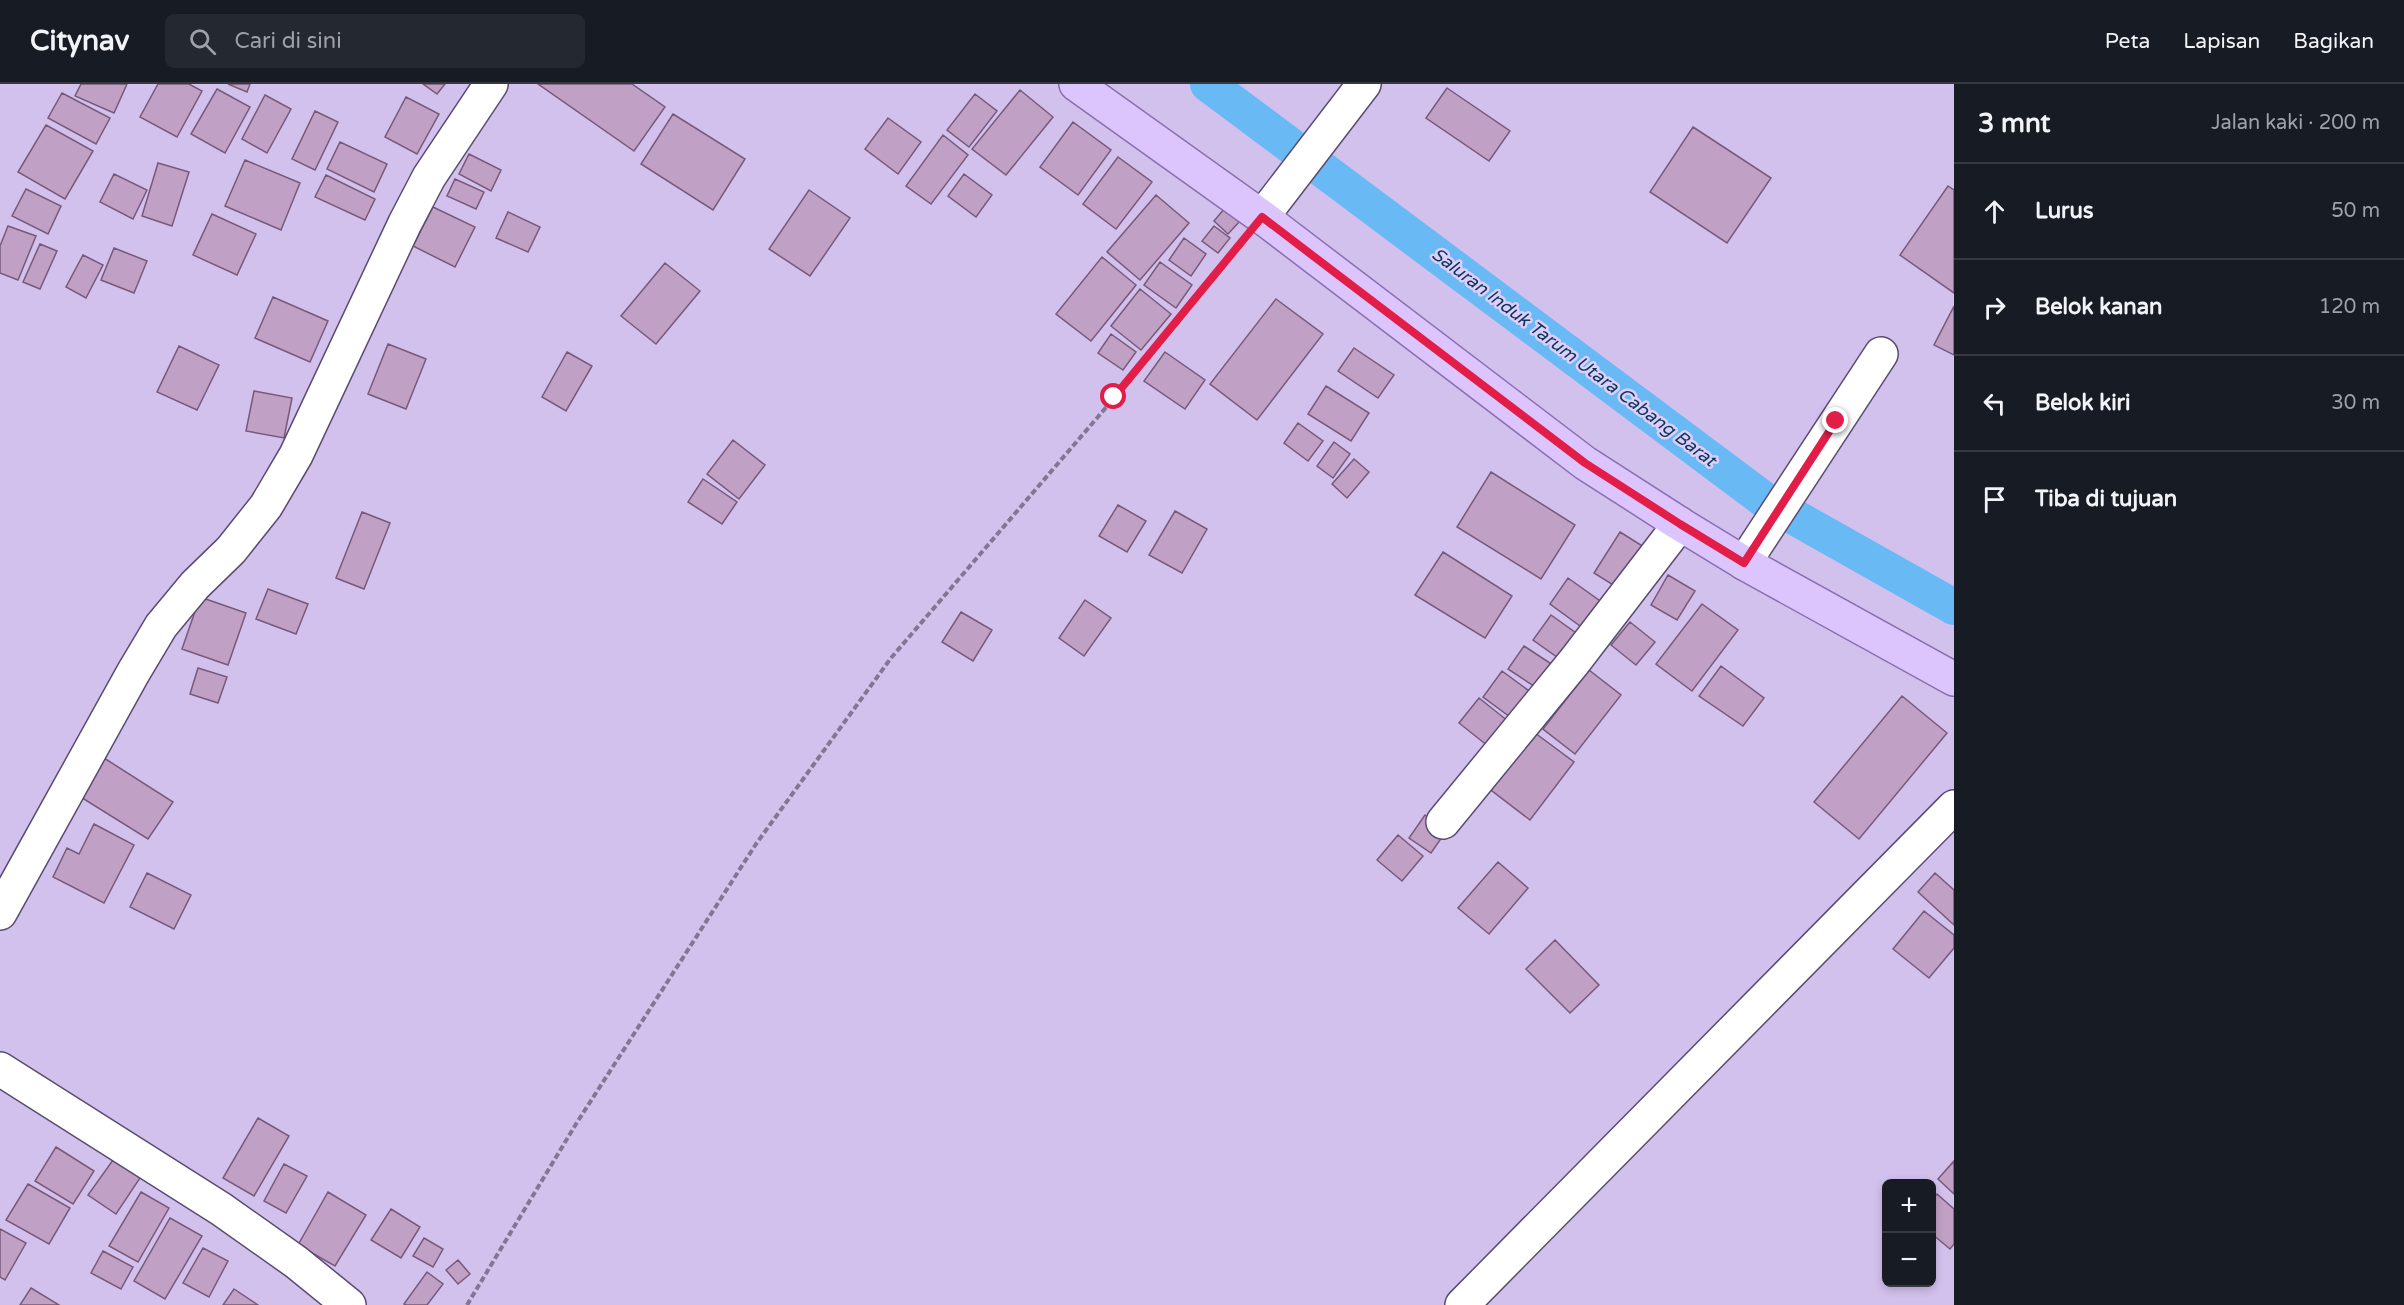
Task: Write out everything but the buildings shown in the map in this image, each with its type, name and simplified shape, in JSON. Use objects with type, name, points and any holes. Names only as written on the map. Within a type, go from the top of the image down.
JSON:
[{"type":"main road","points":[[1076,84],[1271,206],[1585,463],[1680,524],[1752,551],[1954,679]]},
{"type":"street","points":[[0,913],[161,626],[195,585],[231,550],[266,506],[296,455],[429,177],[490,84]]},
{"type":"street","points":[[1271,206],[1364,84]]},
{"type":"street","points":[[1752,551],[1881,354]]},
{"type":"street","points":[[1443,822],[1574,662],[1680,524]]},
{"type":"street","points":[[1462,1305],[1954,807]]},
{"type":"street","points":[[0,1069],[221,1209],[296,1262],[349,1305]]},
{"type":"path","points":[[467,1305],[576,1124],[756,844],[891,658],[1114,397],[1271,206]]},
{"type":"waterway","name":"Saluran Induk Tarum Utara Cabang Barat","points":[[1208,84],[1766,501],[1954,607]]},
{"type":"route","points":[[1114,397],[1262,217],[1585,463],[1744,563],[1836,421]]}]
